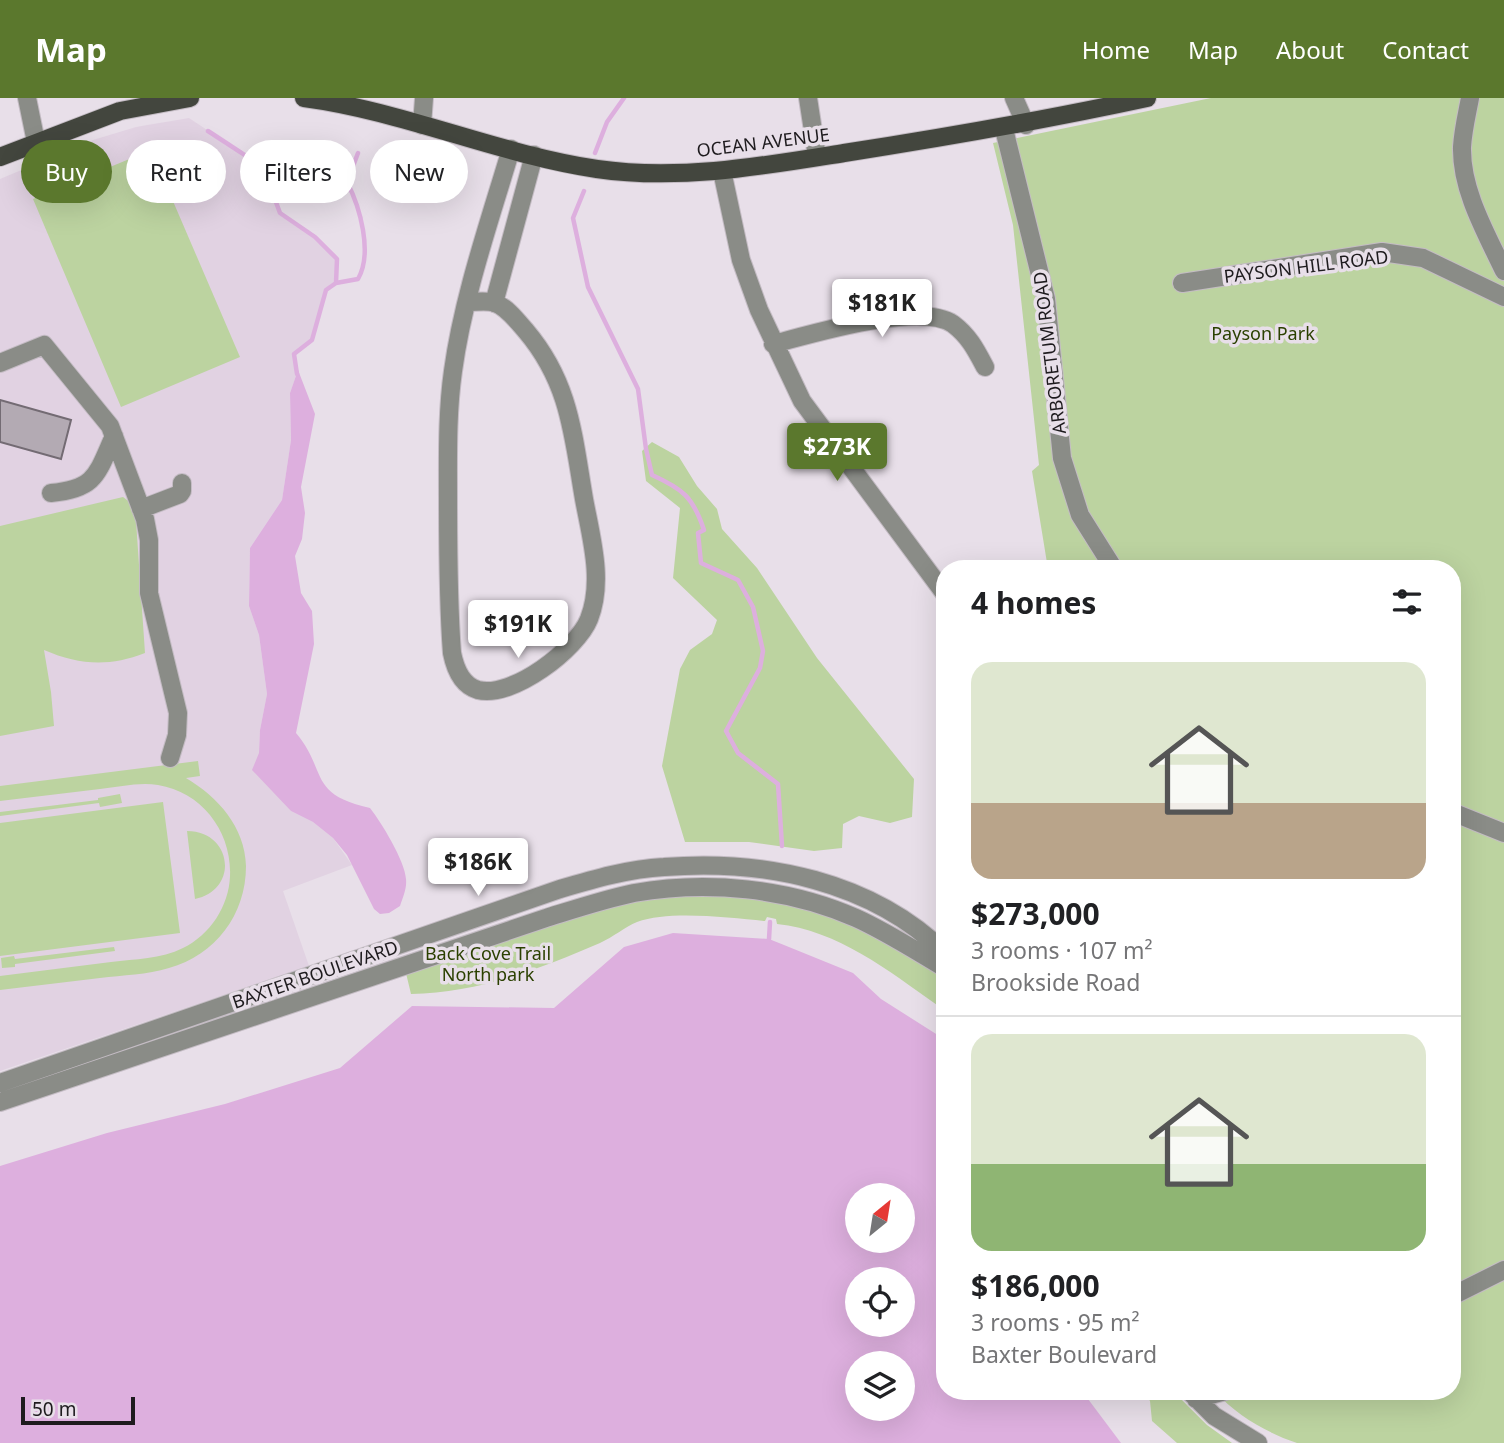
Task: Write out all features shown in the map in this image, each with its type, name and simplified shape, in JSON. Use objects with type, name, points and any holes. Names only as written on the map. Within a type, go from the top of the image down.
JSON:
[{"type":"main road","points":[[41,140],[120,111],[190,98]]},
{"type":"main road","name":"OCEAN AVENUE","points":[[304,98],[370,111],[534,155],[609,170],[722,171],[1004,129],[1147,98]]},
{"type":"main road","points":[[0,157],[21,148]]},
{"type":"street","points":[[27,98],[36,140]]},
{"type":"street","points":[[422,125],[424,98]]},
{"type":"street","points":[[808,98],[817,157]]},
{"type":"street","points":[[1014,98],[1026,125]]},
{"type":"street","points":[[1470,98],[1463,138],[1463,164],[1476,209],[1504,271]]},
{"type":"street","name":"ARBORETUM ROAD","points":[[1004,129],[1046,299],[1057,427],[1069,488],[1093,540],[1107,560]]},
{"type":"street","points":[[468,302],[494,303],[520,324],[538,345],[554,371],[565,397],[593,552],[596,585],[588,621],[566,650],[552,662],[524,678],[494,690],[478,690],[464,682],[455,668],[449,620],[449,439],[453,373],[468,302],[512,149]]},
{"type":"street","points":[[494,303],[534,155]]},
{"type":"street","points":[[722,171],[741,260],[773,344],[817,424],[936,582]]},
{"type":"street","name":"PAYSON HILL ROAD","points":[[1182,282],[1382,252],[1423,258],[1504,297]]},
{"type":"street","points":[[773,344],[896,317],[924,316],[951,323],[971,340],[985,367]]},
{"type":"street","points":[[0,363],[44,345],[110,426],[141,509],[149,540],[149,593],[178,713],[177,735],[170,758]]},
{"type":"street","points":[[51,493],[78,491],[89,482],[100,467],[114,436]]},
{"type":"street","points":[[141,509],[180,494],[183,491],[181,484]]},
{"type":"street","points":[[1461,815],[1504,832]]},
{"type":"street","name":"BAXTER BOULEVARD","points":[[0,1083],[560,889],[633,870],[705,865],[746,868],[814,880],[874,901],[899,914],[936,944]]},
{"type":"street","name":"BAXTER BOULEVARD","points":[[0,1102],[546,918],[645,892],[678,887],[722,887],[791,898],[855,918],[936,963]]},
{"type":"street","points":[[1461,1292],[1504,1270]]},
{"type":"street","points":[[1197,1400],[1214,1416],[1258,1443]]},
{"type":"shaded area","points":[[189,118],[222,140],[126,140],[126,203],[226,203],[226,142],[240,152],[240,203],[276,203],[280,213],[315,237],[337,259],[336,283],[326,290],[312,340],[294,354],[298,370],[290,393],[291,440],[282,500],[250,548],[249,606],[259,635],[267,694],[259,753],[291,811],[313,822],[333,838],[352,865],[283,891],[309,966],[0,1071],[0,179],[21,170],[21,203],[112,203],[112,140],[93,140],[136,127]]},
{"type":"shaded area","points":[[298,370],[315,414],[301,487],[305,513],[302,539],[295,556],[301,593],[312,611],[314,644],[296,733],[327,788],[336,796],[370,808],[392,842],[402,862],[406,882],[400,906],[389,913],[380,914],[374,909],[347,855],[333,838],[313,822],[291,811],[252,770],[259,753],[267,694],[259,635],[249,606],[250,548],[282,500],[291,440],[290,393]]},
{"type":"shaded area","points":[[673,933],[769,939],[853,973],[881,999],[936,1034],[936,1400],[1089,1400],[1121,1443],[0,1443],[0,1166],[107,1133],[225,1104],[340,1068],[412,1006],[554,1008],[624,947]]},
{"type":"green space","name":"Payson Park","points":[[1211,98],[1504,98],[1504,1443],[1297,1443],[1252,1422],[1224,1400],[1461,1400],[1461,560],[1047,560],[1032,471],[1039,465],[1013,225],[993,143]]},
{"type":"green space","points":[[126,160],[126,203],[174,203],[240,357],[121,407],[35,203],[112,203],[112,166]]},
{"type":"green space","points":[[652,442],[679,457],[697,486],[717,509],[722,529],[757,568],[817,658],[914,779],[912,817],[890,823],[859,816],[843,824],[842,848],[814,851],[749,842],[685,842],[662,766],[680,669],[690,650],[712,634],[717,620],[673,578],[680,508],[646,481],[642,451]]},
{"type":"green space","points":[[123,497],[135,506],[145,653],[119,661],[94,662],[69,659],[44,650],[54,726],[0,736],[0,526]]},
{"type":"green space","points":[[198,761],[200,776],[186,778],[209,794],[228,814],[241,838],[246,866],[245,884],[234,916],[214,943],[186,962],[161,970],[0,990],[0,976],[148,958],[183,948],[202,935],[222,909],[230,876],[226,844],[220,830],[201,805],[174,789],[136,784],[0,801],[0,786]]},
{"type":"green space","points":[[120,794],[122,803],[100,807],[99,803],[0,816],[0,812],[98,800]]},
{"type":"green space","points":[[163,802],[180,933],[0,956],[0,823]]},
{"type":"green space","points":[[187,831],[214,840],[225,861],[219,884],[209,893],[195,899]]},
{"type":"green space","name":"Back Cove Trail North park","points":[[718,889],[855,919],[936,970],[936,1004],[862,954],[841,943],[821,934],[777,924],[776,919],[767,917],[765,921],[700,916],[651,918],[632,924],[605,941],[577,953],[508,978],[436,993],[411,994],[405,969],[599,905]]},
{"type":"green space","points":[[114,947],[115,951],[2,968],[1,958],[14,956],[15,959]]},
{"type":"green space","points":[[1182,1400],[1207,1425],[1232,1443],[1177,1443],[1152,1421],[1150,1401]]},
{"type":"building","points":[[0,400],[71,420],[61,459],[0,442]]},
{"type":"waterway","points":[[595,153],[607,122],[624,98]]},
{"type":"waterway","points":[[208,131],[263,167],[280,213],[315,237],[337,259],[336,283]]},
{"type":"waterway","points":[[297,374],[294,354],[312,340],[326,290],[336,283],[358,279],[362,268],[365,243],[363,230],[347,182],[358,153]]},
{"type":"waterway","points":[[584,191],[573,218],[588,287],[638,389],[652,475],[686,495],[696,509],[704,530],[698,533],[701,563],[738,580],[753,607],[763,651],[760,668],[726,731],[738,753],[778,784],[782,846]]},
{"type":"waterway","points":[[769,939],[770,922]]}]
